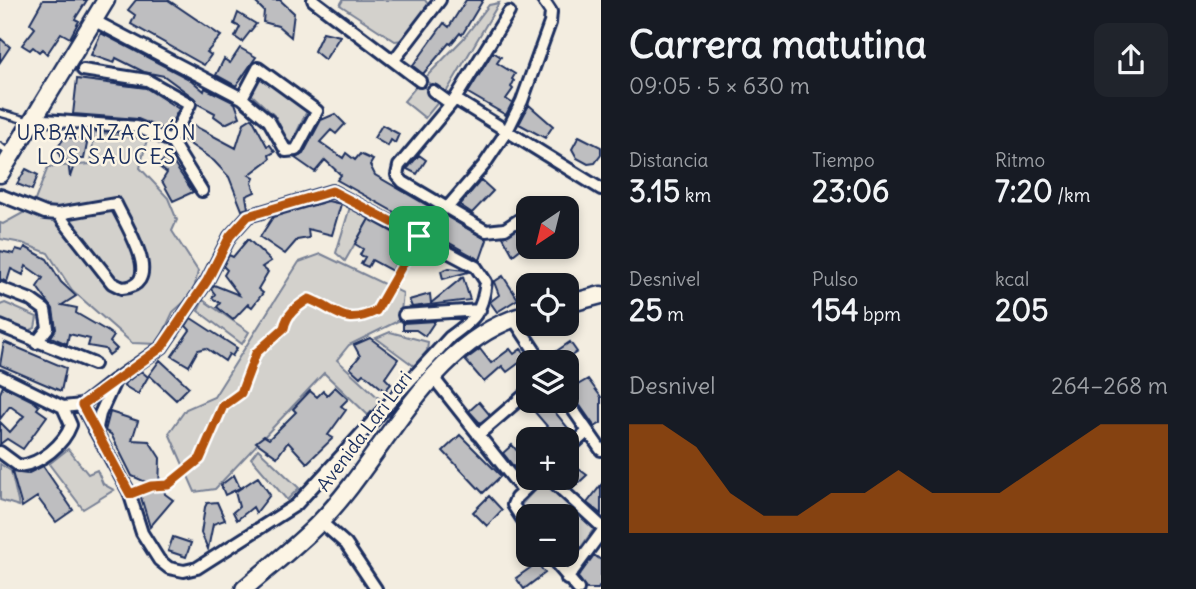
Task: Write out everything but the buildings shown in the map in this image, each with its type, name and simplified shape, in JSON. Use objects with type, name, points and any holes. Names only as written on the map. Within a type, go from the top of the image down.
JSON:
[{"type":"street","points":[[0,174],[6,150],[34,119],[106,0]]},
{"type":"street","points":[[313,0],[420,81]]},
{"type":"street","points":[[447,208],[484,165],[507,131],[522,101],[550,23],[551,12],[543,0]]},
{"type":"street","points":[[394,60],[439,1]]},
{"type":"street","points":[[509,12],[453,101],[397,171],[403,182],[493,232],[505,229],[516,222]]},
{"type":"street","points":[[93,20],[242,97],[269,121],[286,151],[296,150],[317,111],[258,68],[242,97]]},
{"type":"street","points":[[83,70],[148,80],[190,104],[171,141]]},
{"type":"street","points":[[433,90],[507,131],[601,189]]},
{"type":"street","points":[[34,119],[137,127],[171,141],[202,191]]},
{"type":"street","points":[[1,379],[63,407],[82,405],[162,347],[207,281],[230,236],[248,216],[332,191],[475,267],[486,282],[480,310],[466,326],[450,337],[296,505],[197,568],[184,572],[169,568],[159,559],[142,533],[130,494],[82,405]]},
{"type":"street","points":[[0,195],[58,214],[116,204],[143,263],[144,276],[138,284],[122,288],[112,283],[58,214]]},
{"type":"street","points":[[0,288],[31,300],[45,310],[48,328],[36,343]]},
{"type":"street","points":[[579,301],[601,295]]},
{"type":"street","points":[[404,315],[480,310]]},
{"type":"street","name":"Avenida Lari Lari","points":[[244,589],[321,522],[432,376],[474,341],[516,319]]},
{"type":"street","points":[[0,326],[36,343],[94,364]]},
{"type":"street","points":[[466,326],[474,341]]},
{"type":"street","points":[[432,376],[523,491],[513,506],[516,510]]},
{"type":"street","points":[[96,432],[100,414],[116,379]]},
{"type":"street","points":[[478,435],[516,402]]},
{"type":"street","points":[[0,452],[19,466],[31,465],[66,439],[71,425],[63,407]]},
{"type":"street","points":[[575,413],[601,450]]},
{"type":"street","points":[[579,439],[587,432]]},
{"type":"street","points":[[562,490],[601,526]]},
{"type":"street","points":[[321,522],[346,544],[376,589]]},
{"type":"street","points":[[567,579],[601,533]]},
{"type":"street","points":[[558,567],[578,589]]},
{"type":"lane","points":[[0,113],[34,119]]},
{"type":"path","points":[[130,494],[151,486],[168,485],[200,459],[223,406],[241,393],[256,353],[284,328],[286,318],[295,308],[309,299],[346,319],[363,317],[376,311],[419,236]]},
{"type":"shaded area","points":[[343,0],[425,0],[429,6],[403,40],[395,41],[340,5]]},
{"type":"shaded area","points":[[499,3],[444,96],[424,79],[463,39],[489,5]]},
{"type":"shaded area","points":[[259,77],[307,111],[292,142],[288,143],[276,117],[251,94]]},
{"type":"shaded area","points":[[419,83],[440,100],[425,118],[404,101]]},
{"type":"shaded area","points":[[94,132],[147,139],[140,168],[168,198],[177,220],[172,231],[198,271],[193,294],[173,312],[158,344],[132,343],[72,290],[48,253],[22,243],[0,239],[0,223],[3,224],[32,208],[48,167],[91,164]]},
{"type":"shaded area","points":[[350,207],[369,219],[345,261],[336,253]]},
{"type":"shaded area","points":[[321,254],[403,293],[400,320],[349,345],[337,360],[382,401],[368,415],[324,373],[215,489],[195,492],[169,433],[186,409],[214,397],[299,262]]},
{"type":"shaded area","points":[[203,300],[249,332],[242,344],[198,311]]},
{"type":"shaded area","points":[[5,303],[37,317],[35,328],[29,331],[0,321],[0,305]]},
{"type":"shaded area","points":[[390,332],[428,342],[427,351],[414,366],[376,338]]},
{"type":"shaded area","points":[[68,449],[88,474],[97,470],[103,484],[114,490],[83,509],[49,464]]},
{"type":"shaded area","points":[[258,449],[299,488],[287,500],[251,458]]},
{"type":"shaded area","points":[[0,464],[11,471],[19,506],[0,500]]},
{"type":"shaded area","points":[[535,490],[555,490],[570,504],[522,504]]},
{"type":"shaded area","points":[[579,512],[595,527],[579,550]]},
{"type":"district","name":"URBANIZACIÓN LOS SAUCES","points":[[107,144]]},
{"type":"route","points":[[332,191],[419,236],[376,311],[363,317],[346,319],[309,299],[295,308],[286,318],[284,328],[256,353],[241,393],[223,406],[200,459],[168,485],[151,486],[130,494],[82,405],[162,347],[207,281],[230,236],[248,216],[332,191]]}]
